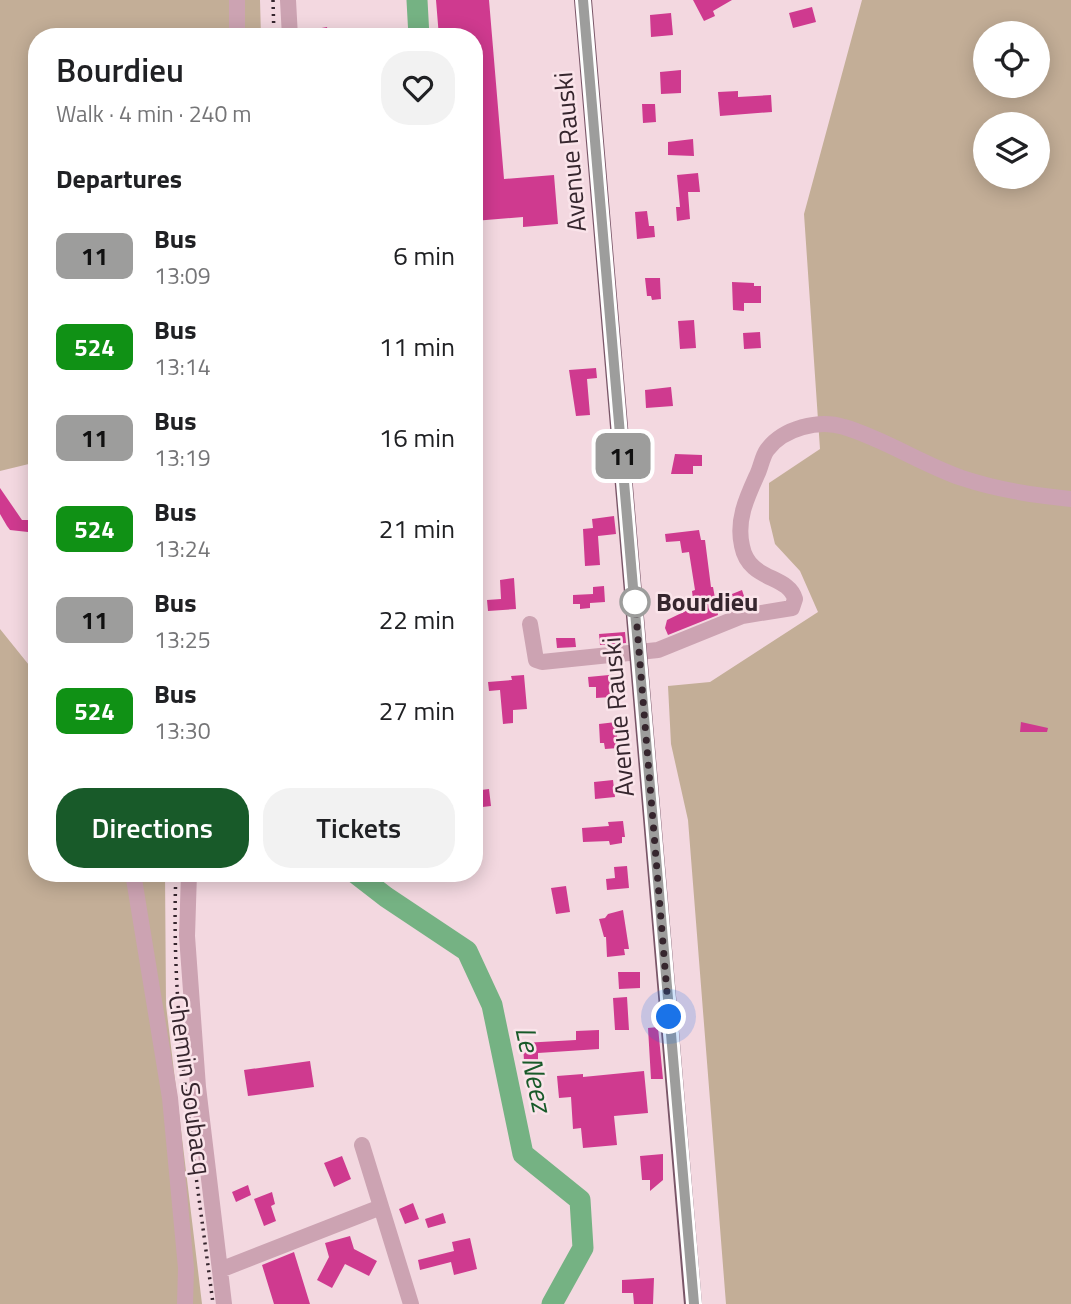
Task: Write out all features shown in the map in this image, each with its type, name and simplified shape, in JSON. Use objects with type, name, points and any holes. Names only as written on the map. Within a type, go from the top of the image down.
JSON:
[{"type":"main road","name":"Avenue Rauski","points":[[583,0],[691,1300]]},
{"type":"street","points":[[237,0],[237,28]]},
{"type":"street","points":[[288,0],[290,28]]},
{"type":"street","points":[[530,624],[534,654],[536,660],[542,662],[658,650],[742,616],[792,608],[795,599],[791,589],[748,563],[739,526],[746,500],[765,453],[782,436],[808,425],[843,426],[959,477],[1010,492],[1071,499]]},
{"type":"street","name":"Chemin Soubacq","points":[[134,882],[170,1098],[184,1242],[185,1304]]},
{"type":"street","points":[[189,882],[187,936],[198,1087],[224,1304]]},
{"type":"street","points":[[362,1146],[411,1304]]},
{"type":"street","points":[[220,1270],[381,1207]]},
{"type":"shaded area","points":[[0,0],[260,0],[261,28],[28,28],[28,464],[0,471]]},
{"type":"shaded area","points":[[862,0],[1071,0],[1071,1304],[726,1304],[688,820],[671,744],[668,686],[710,682],[818,612],[800,571],[775,544],[769,519],[769,483],[820,449],[804,214]]},
{"type":"shaded area","points":[[0,629],[28,664],[28,882],[165,882],[166,1005],[202,1304],[0,1304]]},
{"type":"building","points":[[436,0],[489,0],[504,179],[554,175],[558,224],[523,227],[523,217],[483,220],[483,28],[438,28]]},
{"type":"building","points":[[693,0],[732,0],[713,11],[715,16],[704,21]]},
{"type":"building","points":[[812,7],[816,22],[793,28],[789,13]]},
{"type":"building","points":[[671,13],[673,35],[651,37],[650,15]]},
{"type":"building","points":[[681,70],[681,93],[661,94],[660,72]]},
{"type":"building","points":[[738,91],[738,97],[771,95],[772,112],[720,116],[718,92]]},
{"type":"building","points":[[642,104],[655,104],[656,122],[643,123]]},
{"type":"building","points":[[693,139],[694,156],[668,155],[668,142]]},
{"type":"building","points":[[698,173],[700,192],[688,192],[690,219],[677,221],[676,207],[680,207],[677,175]]},
{"type":"building","points":[[647,211],[649,226],[654,226],[655,237],[637,239],[635,212]]},
{"type":"building","points":[[645,278],[660,278],[661,299],[652,300],[651,296],[647,296]]},
{"type":"building","points":[[732,282],[761,286],[761,303],[744,303],[744,311],[733,310]]},
{"type":"building","points":[[694,320],[696,348],[680,349],[678,321]]},
{"type":"building","points":[[760,332],[761,348],[744,349],[743,333]]},
{"type":"building","points":[[596,368],[597,378],[587,379],[590,415],[576,416],[569,370]]},
{"type":"building","points":[[671,387],[673,406],[646,408],[645,390]]},
{"type":"building","points":[[675,454],[702,455],[702,466],[693,466],[693,474],[671,474]]},
{"type":"building","points":[[0,488],[22,520],[28,520],[28,532],[10,530],[0,514]]},
{"type":"building","points":[[614,516],[616,534],[598,536],[600,565],[585,566],[583,529],[593,528],[592,519]]},
{"type":"building","points":[[699,530],[701,540],[705,540],[711,587],[718,615],[668,635],[665,628],[667,620],[694,607],[692,591],[695,590],[689,552],[682,553],[680,541],[666,542],[665,534]]},
{"type":"building","points":[[514,578],[516,609],[488,611],[487,600],[501,599],[500,580]]},
{"type":"building","points":[[604,586],[605,602],[590,603],[590,608],[580,609],[580,604],[573,604],[573,595],[593,594],[593,587]]},
{"type":"building","points":[[742,590],[747,605],[736,607],[732,594]]},
{"type":"building","points":[[625,632],[626,643],[600,645],[599,634]]},
{"type":"building","points":[[556,638],[575,638],[576,647],[557,648]]},
{"type":"building","points":[[524,675],[527,709],[513,710],[513,723],[503,724],[500,690],[489,691],[488,682],[512,680],[511,676]]},
{"type":"building","points":[[609,675],[611,697],[596,698],[596,687],[589,687],[588,677]]},
{"type":"building","points":[[616,722],[618,748],[605,749],[604,743],[600,743],[599,724]]},
{"type":"building","points":[[1021,722],[1048,728],[1047,732],[1020,732]]},
{"type":"building","points":[[613,780],[615,797],[595,799],[594,782]]},
{"type":"building","points":[[489,789],[491,806],[483,807],[483,790]]},
{"type":"building","points":[[623,821],[625,837],[622,837],[622,843],[610,845],[609,841],[583,842],[582,828],[609,826],[608,822]]},
{"type":"building","points":[[627,866],[629,888],[607,890],[606,879],[615,878],[614,867]]},
{"type":"building","points":[[566,886],[570,912],[556,914],[551,888]]},
{"type":"building","points":[[623,910],[629,949],[624,949],[625,955],[607,957],[606,937],[599,919]]},
{"type":"building","points":[[618,972],[640,972],[640,988],[619,989]]},
{"type":"building","points":[[627,997],[629,1030],[615,1030],[613,998]]},
{"type":"building","points":[[658,1027],[663,1079],[651,1079],[648,1028]]},
{"type":"building","points":[[599,1030],[599,1049],[538,1053],[538,1060],[524,1061],[523,1043],[576,1040],[576,1031]]},
{"type":"building","points":[[310,1061],[314,1087],[248,1096],[244,1070]]},
{"type":"building","points":[[644,1071],[648,1113],[614,1116],[617,1145],[583,1148],[581,1128],[573,1129],[571,1097],[559,1098],[557,1076],[583,1074],[583,1077]]},
{"type":"building","points":[[663,1154],[663,1180],[650,1191],[650,1180],[642,1180],[640,1156]]},
{"type":"building","points":[[342,1156],[351,1179],[334,1187],[324,1163]]},
{"type":"building","points":[[248,1185],[251,1195],[236,1202],[232,1192]]},
{"type":"building","points":[[272,1192],[275,1204],[271,1206],[276,1221],[264,1226],[254,1199]]},
{"type":"building","points":[[413,1203],[419,1219],[405,1224],[399,1209]]},
{"type":"building","points":[[443,1213],[446,1223],[428,1228],[425,1219]]},
{"type":"building","points":[[350,1236],[354,1249],[377,1261],[369,1276],[345,1264],[332,1288],[317,1280],[329,1257],[325,1243]]},
{"type":"building","points":[[470,1238],[477,1269],[454,1275],[451,1262],[420,1270],[418,1260],[454,1251],[452,1242]]},
{"type":"building","points":[[294,1252],[310,1304],[274,1304],[262,1265]]},
{"type":"building","points":[[654,1278],[653,1304],[634,1304],[633,1293],[622,1293],[622,1280]]},
{"type":"waterway","name":"Le Neez","points":[[417,0],[419,28]]},
{"type":"waterway","name":"Le Neez","points":[[367,882],[467,951],[492,1005],[523,1154],[580,1200],[583,1248],[552,1304]]},
{"type":"railway","points":[[273,0],[274,28]]},
{"type":"railway","points":[[176,882],[180,1035],[213,1304]]},
{"type":"bus line","name":"11","points":[[583,0],[694,1304]]},
{"type":"place","name":"Bourdieu","points":[[635,602]]},
{"type":"route","points":[[635,602],[669,1017]]}]
